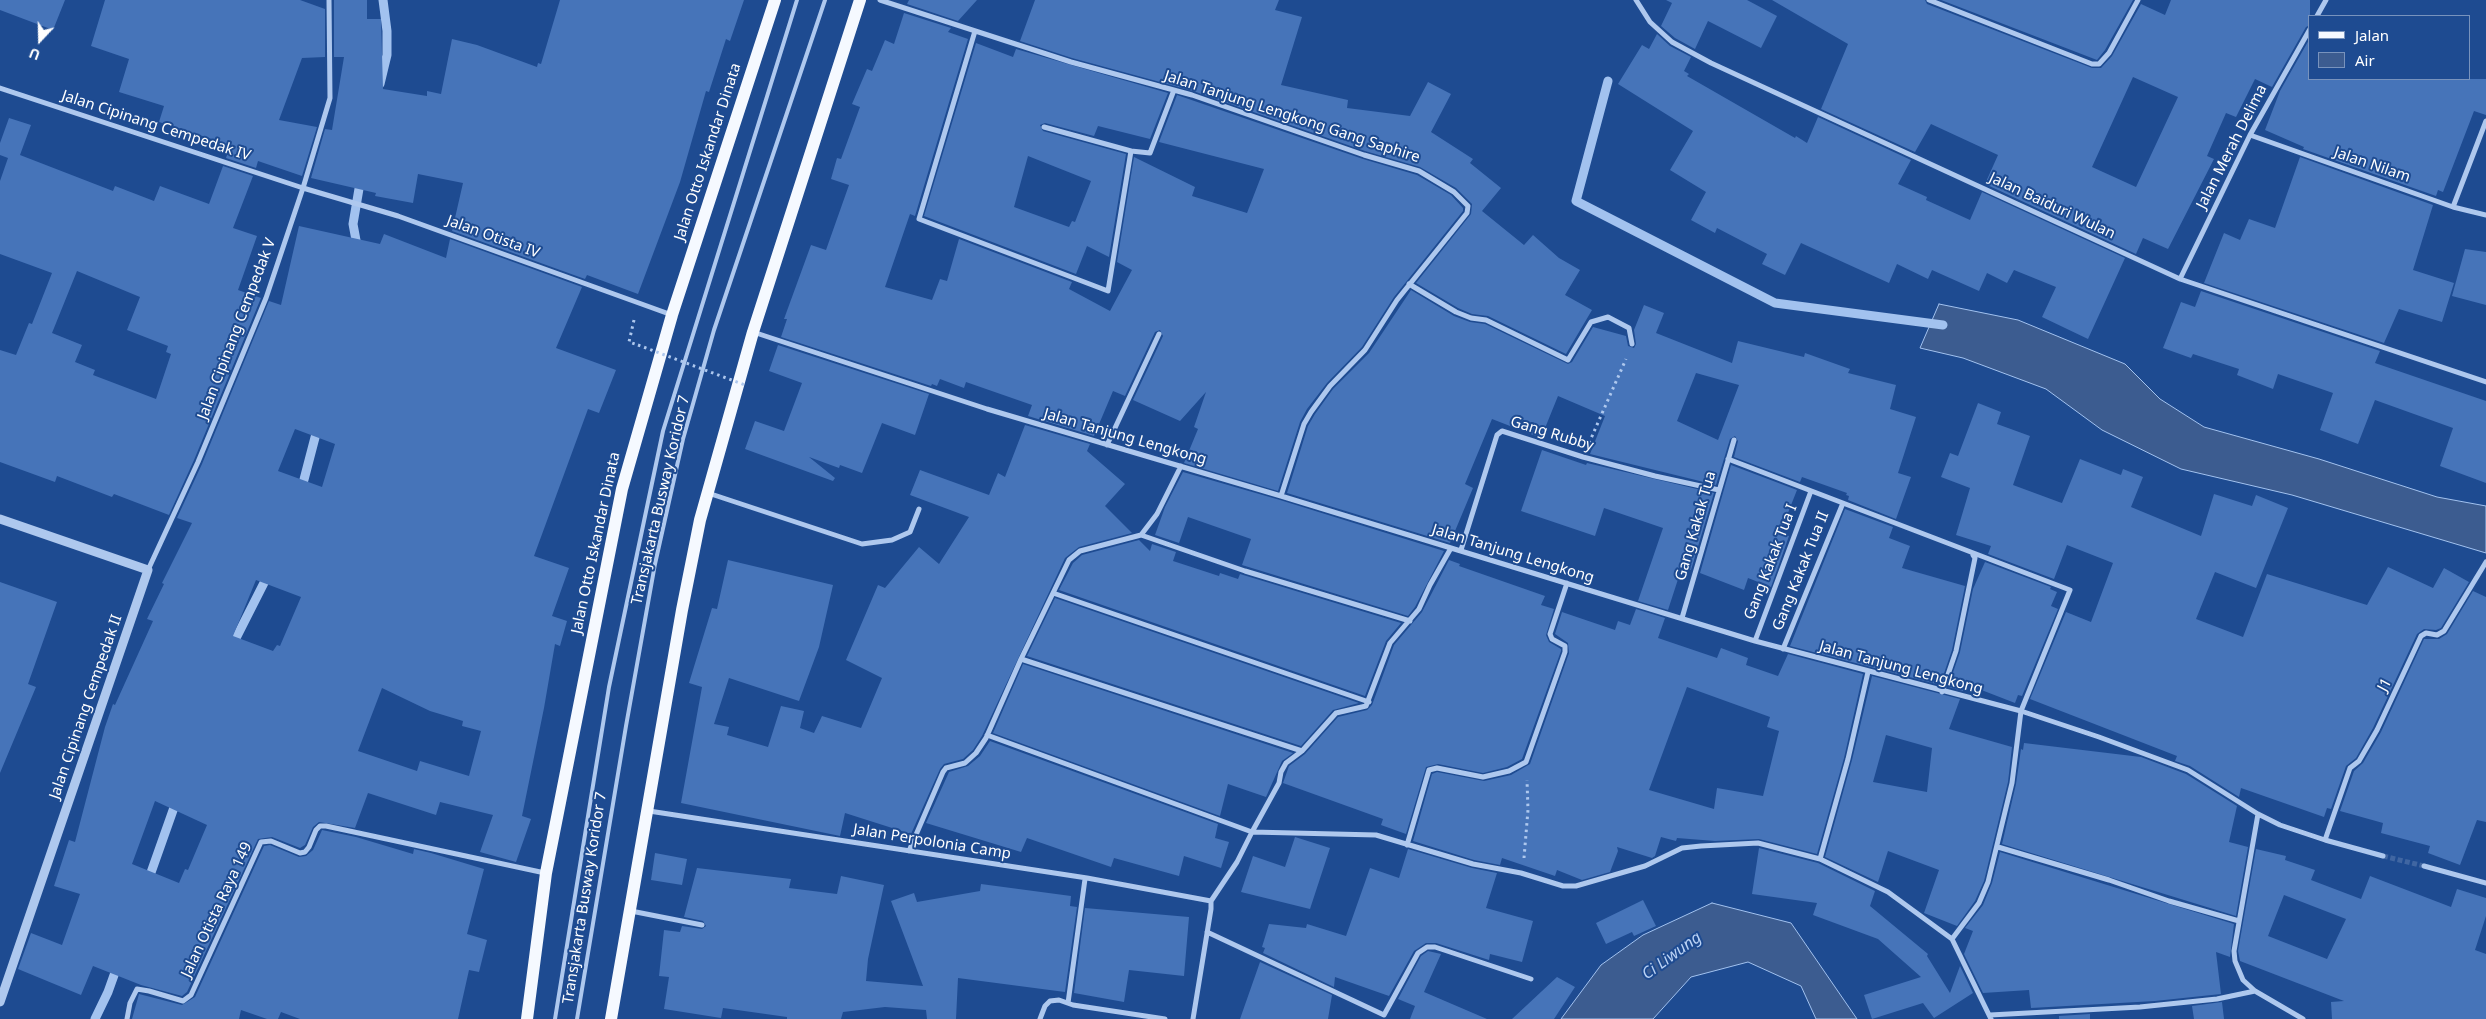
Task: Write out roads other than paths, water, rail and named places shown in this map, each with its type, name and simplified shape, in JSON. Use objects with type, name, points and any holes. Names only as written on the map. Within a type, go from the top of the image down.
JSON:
[{"type":"main road","name":"Jalan Otto Iskandar Dinata","points":[[527,1019],[546,873],[622,489],[672,315],[775,0]]},
{"type":"main road","points":[[611,1019],[649,811],[682,610],[708,493],[753,332],[860,0]]},
{"type":"street","name":"Jalan Cipinang Cempedak V","points":[[148,570],[198,462],[266,298],[303,188],[330,98],[330,0]]},
{"type":"street","name":"Jalan Tanjung Lengkong Gang Saphire","points":[[880,0],[1071,62],[1174,90],[1364,155],[1418,171],[1454,192],[1468,206],[1467,213],[1409,284],[1365,350],[1330,386],[1311,412],[1281,496]]},
{"type":"street","name":"Jalan Baiduri Wulan","points":[[1636,0],[1650,22],[1672,42],[1711,63],[2180,279],[2486,382]]},
{"type":"street","points":[[1934,1],[2092,64],[2099,64],[2109,53],[2138,0]]},
{"type":"street","points":[[2318,15],[2326,0]]},
{"type":"street","points":[[975,31],[919,219],[1108,291],[1131,151]]},
{"type":"street","name":"Jalan Merah Delima","points":[[2180,279],[2250,135],[2308,33]]},
{"type":"street","name":"Jalan Cipinang Cempedak IV","points":[[0,88],[303,188]]},
{"type":"street","points":[[1044,127],[1131,151],[1150,153],[1174,90]]},
{"type":"street","points":[[2453,207],[2486,121]]},
{"type":"street","name":"Jalan Nilam","points":[[2250,135],[2453,207],[2486,216]]},
{"type":"street","name":"Jalan Otista IV","points":[[303,188],[398,216],[672,315]]},
{"type":"street","points":[[1409,284],[1456,312],[1471,318],[1486,320],[1568,360],[1591,322],[1608,317],[1630,328],[1632,344]]},
{"type":"street","name":"Jalan Tanjung Lengkong","points":[[753,332],[968,403],[1461,550],[1783,649],[2021,712],[2181,766],[2258,814],[2280,825],[2383,856]]},
{"type":"street","points":[[1107,445],[1159,334]]},
{"type":"street","name":"Gang Rubby","points":[[1461,550],[1499,432],[1502,431],[1583,457],[1719,490]]},
{"type":"street","name":"Gang Kakak Tua","points":[[1682,618],[1734,440]]},
{"type":"street","points":[[1728,459],[1843,502],[1906,529],[1963,548],[1973,554],[2070,590],[2021,712],[2012,783],[1988,882],[1979,903],[1952,939]]},
{"type":"street","points":[[1141,535],[1157,514],[1181,466]]},
{"type":"street","name":"Gang Kakak Tua I","points":[[1755,640],[1811,491]]},
{"type":"street","points":[[708,493],[862,544],[892,540],[910,532],[919,509]]},
{"type":"street","name":"Gang Kakak Tua II","points":[[1783,649],[1843,502]]},
{"type":"street","points":[[0,518],[148,570]]},
{"type":"street","points":[[909,851],[943,772],[946,768],[965,763],[976,753],[988,735],[1021,659],[1074,554],[1141,535],[1245,571],[1410,621]]},
{"type":"street","points":[[1193,1019],[1211,909],[1210,901],[1237,862],[1279,783],[1283,766],[1302,751],[1336,713],[1362,709],[1369,702],[1390,643],[1419,609],[1451,548]]},
{"type":"street","points":[[1942,692],[1956,651],[1976,558],[1973,554]]},
{"type":"street","name":"J1","points":[[2325,840],[2350,768],[2360,761],[2377,730],[2422,636],[2426,633],[2437,635],[2444,632],[2486,562]]},
{"type":"street","name":"Jalan Cipinang Cempedak II","points":[[0,1002],[148,570]]},
{"type":"street","points":[[1407,845],[1429,770],[1437,768],[1483,777],[1509,771],[1526,762],[1565,652],[1565,646],[1552,639],[1550,634],[1567,584]]},
{"type":"street","points":[[1053,593],[1369,702]]},
{"type":"street","points":[[1021,659],[1302,751]]},
{"type":"street","points":[[1820,859],[1848,759],[1868,672]]},
{"type":"street","points":[[988,735],[1252,832],[1376,834],[1473,864],[1521,873],[1564,886],[1576,886],[1645,866],[1682,848],[1758,843],[1820,859],[1888,892],[1952,939],[1991,1017],[2140,1007],[2217,999],[2255,992]]},
{"type":"street","name":"Jalan Perpolonia Camp","points":[[649,811],[1085,879],[1210,901]]},
{"type":"street","points":[[2258,814],[2234,951],[2235,961],[2243,980],[2255,992],[2296,1017],[2303,1019]]},
{"type":"street","name":"Jalan Otista Raya 149","points":[[127,1019],[130,1003],[138,989],[149,990],[183,1001],[191,995],[261,842],[271,840],[300,852],[305,852],[316,830],[320,826],[326,826],[546,873]]},
{"type":"street","points":[[1998,847],[2239,921]]},
{"type":"street","points":[[2424,866],[2486,883]]},
{"type":"street","points":[[1068,1003],[1085,879]]},
{"type":"street","points":[[631,910],[702,925]]},
{"type":"street","points":[[1206,932],[1383,1017],[1418,954],[1427,947],[1435,947],[1531,979]]},
{"type":"street","points":[[1040,1019],[1045,1006],[1050,1001],[1165,1019]]},
{"type":"lane","name":"Transjakarta Busway Koridor 7","points":[[555,1019],[609,687],[663,430],[798,0]]},
{"type":"lane","name":"Transjakarta Busway Koridor 7","points":[[577,1019],[629,707],[656,564],[683,439],[714,330],[825,0]]},
{"type":"water","points":[[1939,304],[2018,320],[2125,364],[2160,399],[2204,427],[2319,459],[2437,497],[2486,506],[2486,553],[2292,495],[2181,469],[2102,430],[2046,389],[1963,358],[1920,348]]},
{"type":"water","name":"Ci Liwung","points":[[1712,903],[1791,923],[1857,1019],[1816,1019],[1801,986],[1748,962],[1691,977],[1653,1019],[1561,1019],[1601,965],[1643,935]]},
{"type":"waterway","points":[[380,84],[387,55],[387,31],[383,0]]},
{"type":"waterway","points":[[1608,81],[1576,201],[1775,303],[1943,325]]},
{"type":"waterway","points":[[358,251],[353,224],[361,177]]},
{"type":"waterway","points":[[301,491],[318,426]]},
{"type":"waterway","points":[[232,646],[269,573]]},
{"type":"waterway","points":[[148,881],[177,799]]},
{"type":"waterway","points":[[95,1019],[108,992],[118,964]]},
{"type":"tunnel","points":[[2383,856],[2424,866]]}]
